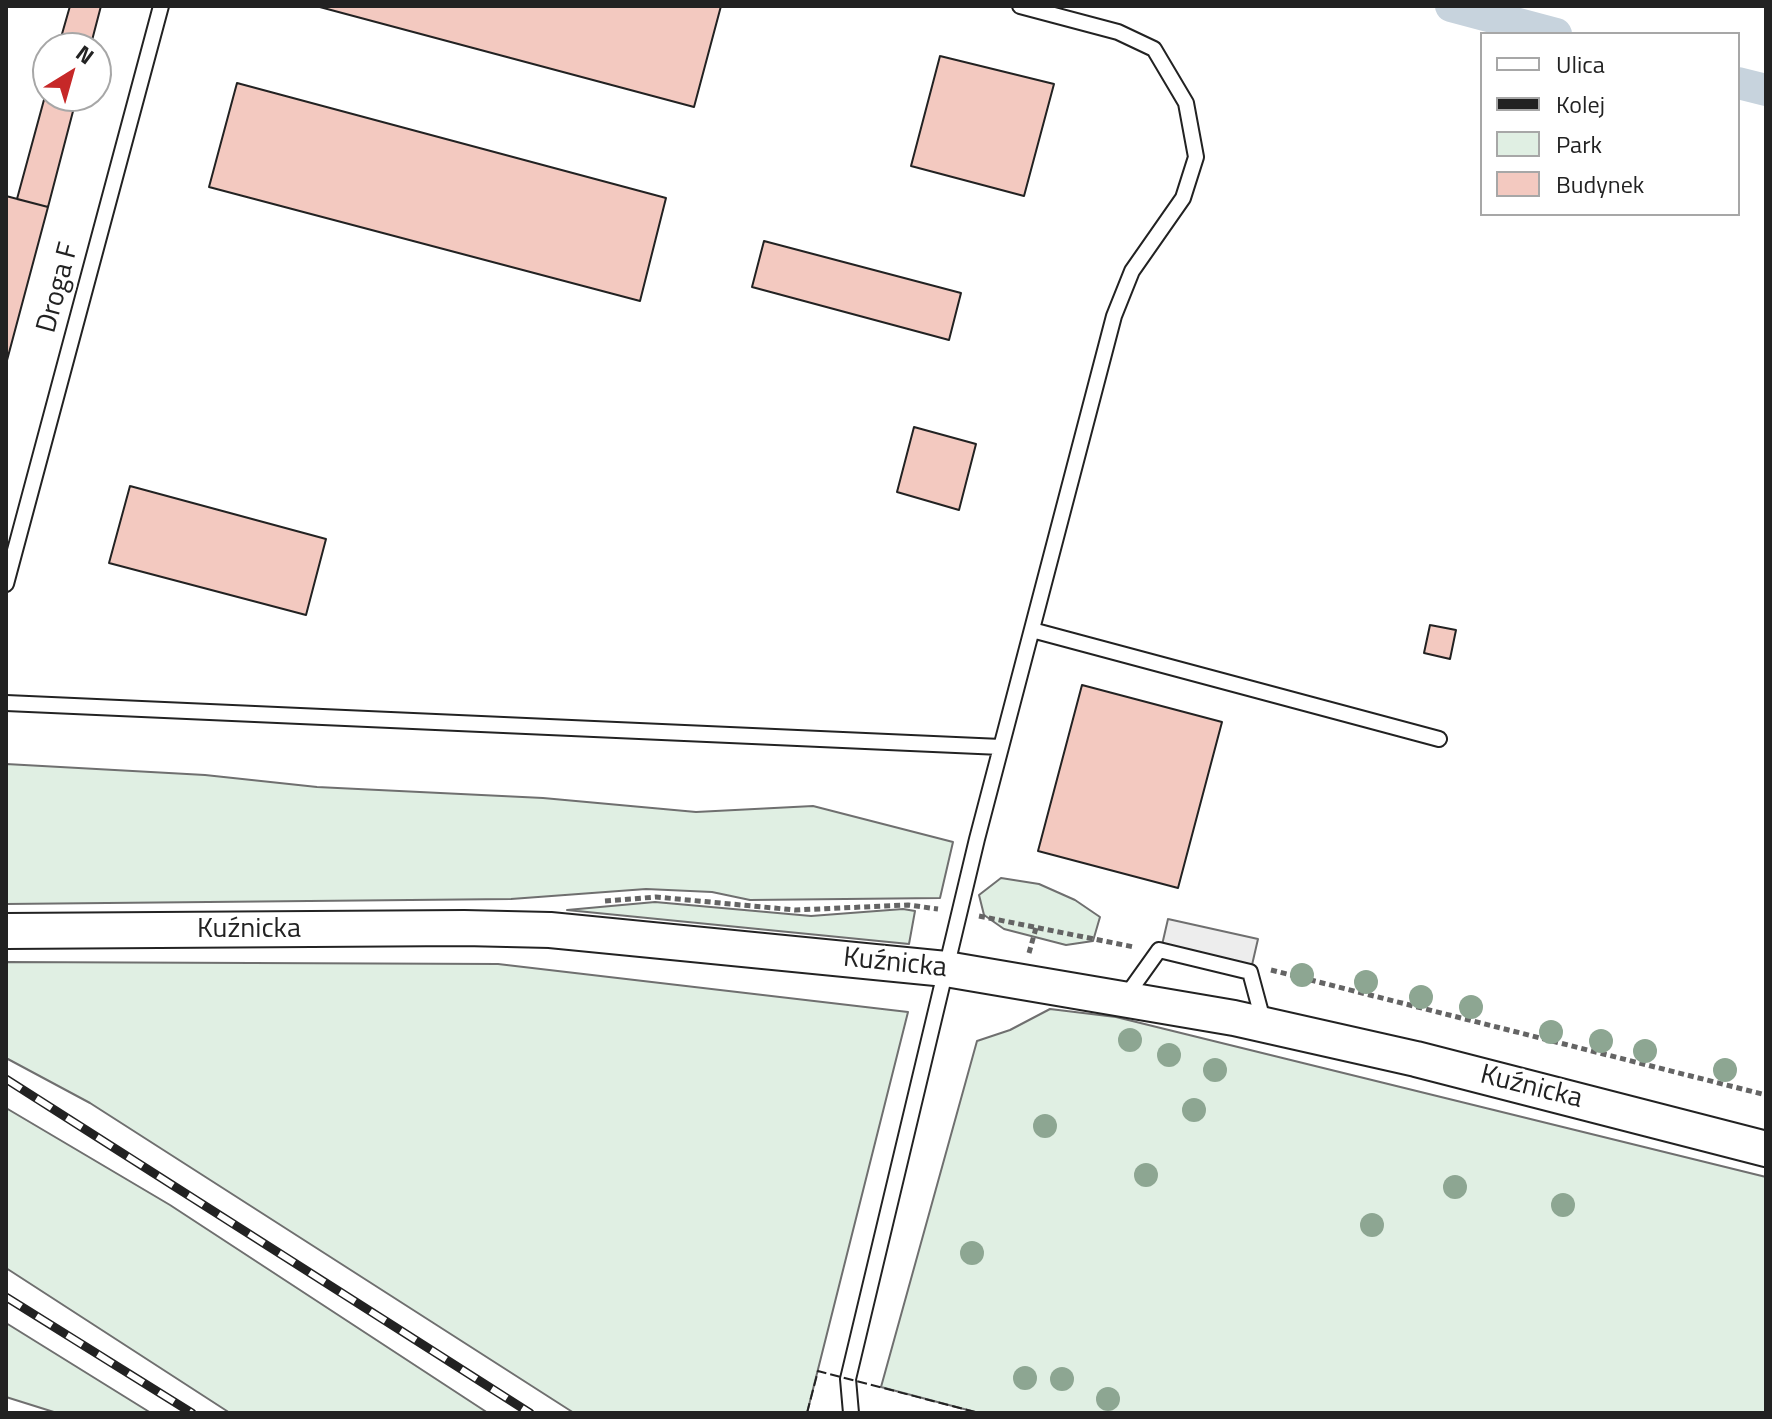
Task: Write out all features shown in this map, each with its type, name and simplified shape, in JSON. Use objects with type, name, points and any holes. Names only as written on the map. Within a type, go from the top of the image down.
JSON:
[{"type":"street","name":"Kuźnicka","points":[[6,931],[550,930],[946,969],[1265,1025],[1416,1059],[1766,1149]]},
{"type":"lane","name":"Droga F","points":[[6,584],[161,6]]},
{"type":"lane","points":[[851,1413],[848,1379],[946,969],[1114,316],[1132,271],[1183,198],[1196,157],[1186,103],[1154,49],[1118,32],[1020,6]]},
{"type":"lane","points":[[1032,630],[1439,739]]},
{"type":"lane","points":[[6,703],[1001,747]]},
{"type":"lane","points":[[1124,999],[1159,950],[1250,972],[1265,1025]]},
{"type":"path","points":[[1250,972],[1276,969],[1766,1095]]},
{"type":"green space","points":[[6,764],[205,775],[317,787],[543,798],[696,812],[813,806],[953,842],[940,898],[750,900],[712,892],[646,889],[511,899],[6,904]]},
{"type":"green space","points":[[1001,878],[1039,884],[1075,900],[1100,917],[1093,941],[1066,945],[1004,929],[984,915],[979,895]]},
{"type":"green space","points":[[655,902],[811,916],[903,909],[915,911],[909,944],[567,910]]},
{"type":"green space","points":[[6,962],[498,964],[908,1012],[807,1413],[574,1413],[90,1103],[6,1058]]},
{"type":"green space","points":[[1050,1009],[1116,1017],[1766,1177],[1766,1413],[979,1413],[881,1387],[977,1041],[1010,1030]]},
{"type":"green space","points":[[6,1108],[170,1205],[488,1413],[230,1413],[6,1268]]},
{"type":"green space","points":[[6,1323],[151,1413],[57,1413],[6,1397]]},
{"type":"shaded area","points":[[1168,919],[1258,939],[1252,965],[1162,945]]},
{"type":"building","points":[[70,6],[101,6],[94,32],[63,32]]},
{"type":"building","points":[[316,6],[721,6],[694,107]]},
{"type":"building","points":[[940,56],[1054,84],[1024,196],[911,166]]},
{"type":"building","points":[[237,83],[666,198],[640,301],[209,187]]},
{"type":"building","points":[[41,112],[73,112],[48,207],[17,199]]},
{"type":"building","points":[[6,196],[48,207],[6,364]]},
{"type":"building","points":[[764,241],[961,293],[949,340],[752,287]]},
{"type":"building","points":[[914,427],[976,444],[959,510],[897,492]]},
{"type":"building","points":[[130,486],[326,539],[306,615],[109,563]]},
{"type":"building","points":[[1430,625],[1456,630],[1450,659],[1424,653]]},
{"type":"building","points":[[1082,685],[1222,722],[1178,888],[1038,851]]},
{"type":"waterway","points":[[1451,6],[1548,32]]},
{"type":"waterway","points":[[1740,84],[1766,90]]},
{"type":"railway","points":[[6,1079],[530,1413]]},
{"type":"railway","points":[[6,1297],[192,1413]]},
{"type":"fence","points":[[807,1413],[818,1371],[979,1413]]}]
